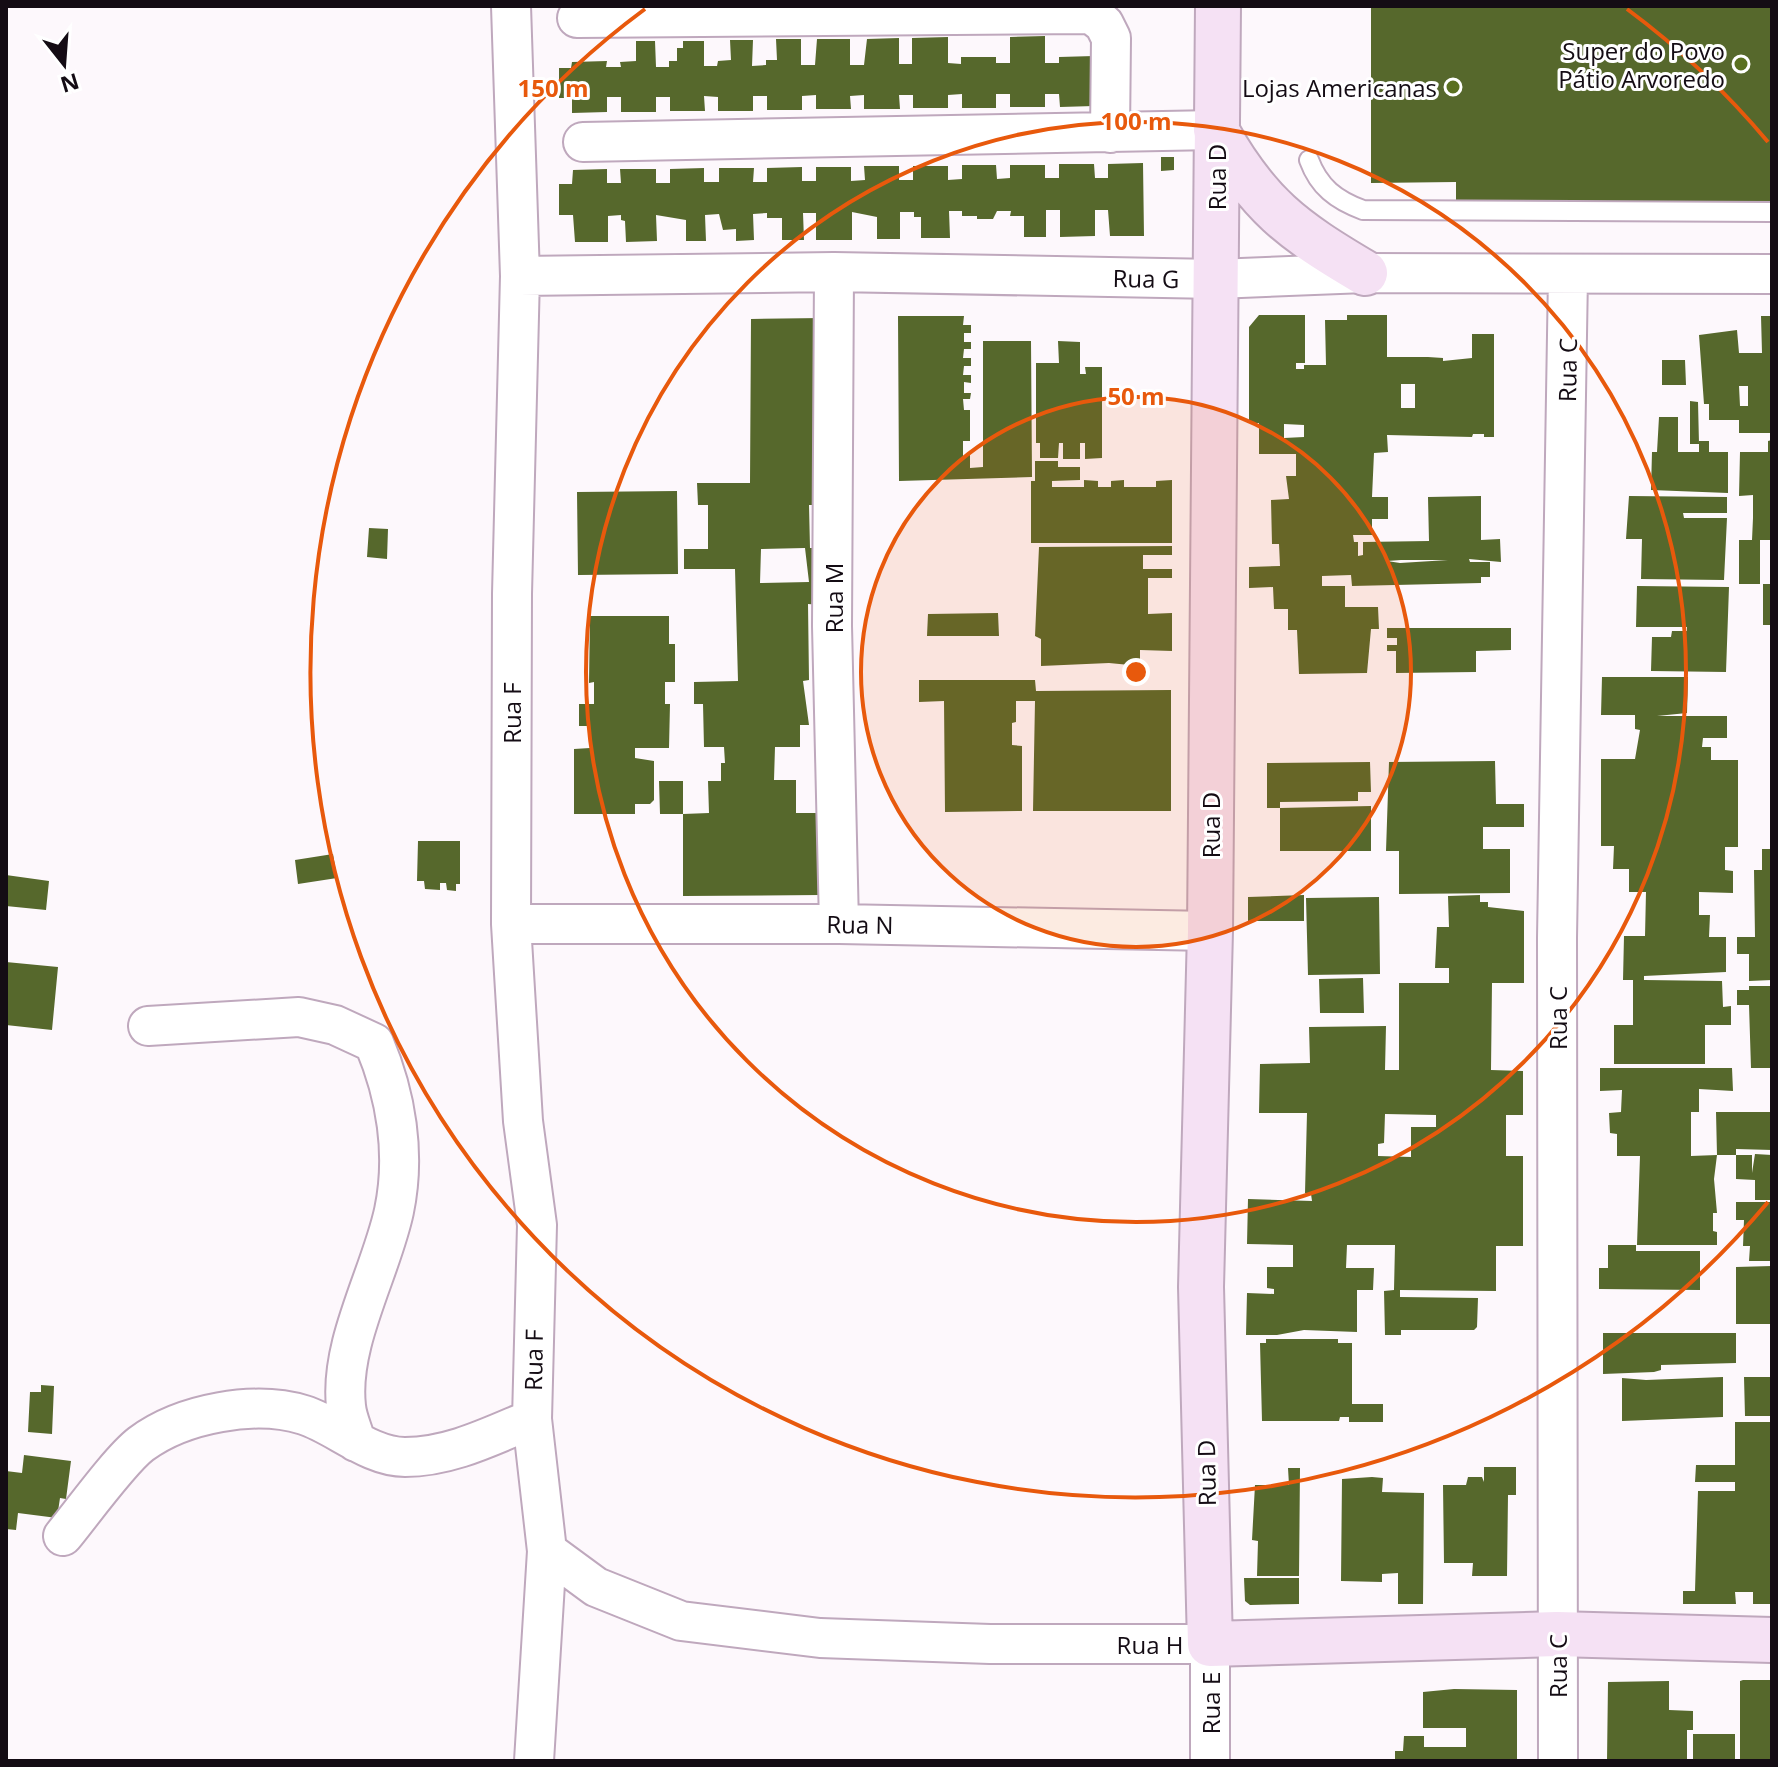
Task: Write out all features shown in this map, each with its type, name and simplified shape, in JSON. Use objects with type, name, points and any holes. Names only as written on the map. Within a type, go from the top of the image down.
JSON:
[{"type":"street","name":"Rua F","points":[[511,6],[520,276],[512,594],[511,924],[523,1121],[537,1225],[532,1419],[547,1551],[534,1761]]},
{"type":"street","name":"Rua D","points":[[1210,1644],[1201,1287],[1210,931],[1218,6]]},
{"type":"street","points":[[577,18],[1091,14],[1104,24],[1111,38],[1110,133]]},
{"type":"street","points":[[583,142],[1216,130],[1240,173],[1261,199],[1315,244],[1365,273]]},
{"type":"street","name":"Rua G","points":[[520,276],[834,272],[1216,279],[1365,273],[1772,274]]},
{"type":"street","name":"Rua M","points":[[834,272],[832,626],[839,924]]},
{"type":"street","name":"Rua C","points":[[1558,1761],[1557,938],[1568,275]]},
{"type":"street","name":"Rua N","points":[[511,924],[839,924],[1210,931]]},
{"type":"street","points":[[148,1026],[299,1017],[335,1025],[374,1043],[391,1082],[399,1141],[394,1209],[349,1359],[346,1406],[356,1442]]},
{"type":"street","points":[[63,1536],[141,1444],[198,1417],[258,1406],[306,1416],[356,1442],[402,1457],[456,1450],[532,1419]]},
{"type":"street","name":"Rua H","points":[[547,1551],[596,1587],[681,1621],[820,1638],[990,1644],[1210,1644],[1557,1634],[1772,1640]]},
{"type":"street","name":"Rua E","points":[[1210,1644],[1210,1761]]},
{"type":"lane","points":[[1309,160],[1315,177],[1328,191],[1363,210],[1772,212]]},
{"type":"building","points":[[1371,6],[1772,6],[1772,205],[1456,205],[1456,182],[1371,183]]},
{"type":"building","points":[[1045,36],[1045,63],[1059,63],[1059,57],[1094,56],[1094,106],[1060,107],[1059,94],[1045,94],[1045,107],[1010,107],[1010,94],[996,94],[996,108],[962,108],[962,94],[948,95],[948,108],[913,108],[913,95],[899,95],[900,109],[864,109],[864,95],[850,96],[851,109],[816,109],[816,95],[802,96],[802,110],[767,110],[767,96],[753,96],[753,111],[718,111],[718,97],[704,96],[705,111],[670,111],[670,97],[656,97],[656,112],[621,112],[621,97],[607,97],[607,112],[572,113],[572,98],[559,98],[559,68],[571,68],[572,62],[607,61],[606,67],[621,67],[620,62],[636,61],[636,41],[655,41],[656,67],[669,67],[669,61],[677,61],[677,48],[683,48],[683,41],[704,41],[704,66],[717,66],[718,61],[731,60],[730,40],[753,40],[752,66],[766,65],[766,60],[777,60],[776,39],[801,39],[801,65],[815,65],[817,39],[850,39],[850,65],[864,65],[867,39],[899,38],[899,64],[912,64],[912,38],[948,37],[948,63],[961,64],[961,57],[996,57],[996,63],[1010,63],[1010,37]]},
{"type":"building","points":[[1161,157],[1174,157],[1174,170],[1161,171]]},
{"type":"building","points":[[1143,163],[1144,236],[1110,236],[1108,210],[1095,210],[1095,236],[1060,237],[1060,210],[1046,210],[1046,237],[1024,237],[1024,216],[1010,216],[1011,211],[997,211],[993,219],[977,219],[977,216],[962,216],[962,211],[949,211],[950,238],[921,238],[921,217],[914,217],[914,212],[900,212],[900,239],[877,239],[877,217],[852,212],[852,240],[816,240],[816,213],[803,213],[804,240],[782,240],[782,218],[767,218],[767,213],[753,214],[754,240],[736,241],[736,229],[723,230],[719,214],[705,215],[706,241],[686,241],[686,220],[656,215],[657,241],[626,242],[625,221],[621,220],[621,215],[608,216],[608,242],[575,242],[573,215],[559,215],[559,184],[572,184],[573,170],[607,169],[607,183],[621,183],[620,169],[656,169],[656,183],[670,183],[670,169],[704,168],[704,182],[719,182],[719,168],[754,168],[753,182],[767,182],[767,168],[802,167],[802,181],[816,181],[816,167],[851,167],[851,181],[865,180],[864,166],[899,166],[899,180],[913,180],[913,166],[948,166],[948,180],[962,179],[962,165],[996,165],[997,179],[1010,178],[1010,165],[1045,165],[1045,178],[1059,178],[1059,164],[1094,164],[1095,178],[1108,178],[1108,164]]},
{"type":"building","points":[[1259,315],[1305,315],[1305,363],[1296,363],[1296,369],[1304,369],[1304,365],[1326,365],[1325,320],[1347,320],[1347,315],[1387,315],[1387,357],[1443,358],[1443,361],[1472,358],[1472,334],[1494,334],[1494,437],[1484,437],[1484,434],[1473,434],[1472,437],[1387,435],[1388,452],[1374,453],[1372,497],[1388,497],[1388,519],[1372,519],[1372,535],[1353,535],[1354,542],[1358,542],[1358,556],[1363,555],[1363,542],[1429,541],[1428,497],[1481,496],[1481,540],[1500,539],[1501,562],[1469,559],[1470,562],[1490,562],[1490,577],[1481,577],[1481,583],[1352,586],[1351,575],[1322,576],[1322,586],[1345,586],[1345,607],[1378,607],[1379,629],[1371,629],[1367,673],[1299,674],[1297,630],[1288,630],[1288,609],[1274,609],[1273,587],[1249,588],[1249,567],[1280,566],[1279,544],[1272,544],[1271,500],[1289,499],[1286,476],[1296,476],[1296,454],[1259,454],[1259,423],[1249,423],[1249,327]],"holes":[[[1401,384],[1415,384],[1415,408],[1401,408]],[[1284,424],[1304,425],[1304,437],[1284,438]],[[1401,560],[1448,560],[1387,561]]]},
{"type":"building","points":[[898,316],[964,316],[963,325],[971,325],[971,333],[964,333],[964,342],[971,342],[971,349],[964,349],[963,358],[971,358],[971,366],[964,366],[963,375],[971,375],[971,383],[964,382],[964,393],[971,393],[970,399],[963,399],[964,410],[970,410],[970,441],[963,441],[963,456],[970,455],[970,468],[983,467],[983,341],[1031,341],[1032,477],[899,481]]},
{"type":"building","points":[[1761,316],[1772,316],[1772,433],[1739,433],[1739,420],[1709,420],[1709,404],[1704,404],[1699,335],[1737,330],[1739,353],[1762,353]],"holes":[[[1739,386],[1748,386],[1748,406],[1740,406]]]},
{"type":"building","points":[[823,318],[821,505],[809,505],[810,548],[821,548],[821,605],[808,604],[809,680],[803,681],[809,725],[800,725],[800,747],[775,747],[774,780],[796,780],[796,813],[820,813],[820,895],[683,896],[683,814],[709,813],[708,781],[721,781],[721,763],[725,763],[724,747],[704,747],[703,704],[694,704],[694,682],[738,681],[735,569],[684,569],[684,549],[708,549],[708,505],[698,505],[697,483],[750,483],[751,319]],"holes":[[[805,548],[809,582],[760,583],[761,549]]]},
{"type":"building","points":[[1058,341],[1080,342],[1080,374],[1086,374],[1085,367],[1102,367],[1102,458],[1085,459],[1085,443],[1080,443],[1080,459],[1063,459],[1063,443],[1059,443],[1058,458],[1040,458],[1040,443],[1036,443],[1036,363],[1059,363]]},
{"type":"building","points":[[1662,360],[1685,360],[1686,385],[1662,385]]},
{"type":"building","points":[[1690,401],[1698,402],[1699,444],[1690,444]]},
{"type":"building","points":[[1659,417],[1678,417],[1678,452],[1699,452],[1699,441],[1709,441],[1709,452],[1728,452],[1728,493],[1651,490],[1652,452],[1657,452]]},
{"type":"building","points":[[1772,440],[1772,540],[1760,540],[1760,584],[1739,584],[1739,540],[1752,540],[1753,518],[1753,495],[1739,496],[1740,452],[1768,452],[1768,441]]},
{"type":"building","points":[[1035,461],[1058,461],[1058,467],[1080,467],[1080,480],[1052,481],[1052,487],[1084,487],[1084,480],[1098,481],[1098,487],[1111,487],[1111,481],[1124,480],[1124,487],[1156,487],[1156,481],[1172,480],[1172,543],[1031,543],[1031,481],[1035,481]]},
{"type":"building","points":[[677,491],[678,574],[578,575],[577,492]]},
{"type":"building","points":[[1629,496],[1727,497],[1727,513],[1683,513],[1684,518],[1727,518],[1724,580],[1641,579],[1642,539],[1626,539]]},
{"type":"building","points":[[369,528],[388,529],[387,559],[367,557]]},
{"type":"building","points":[[1172,546],[1172,555],[1143,555],[1143,569],[1172,569],[1172,578],[1148,578],[1148,614],[1172,613],[1172,651],[1140,650],[1140,666],[1109,663],[1041,666],[1041,639],[1035,636],[1039,547]]},
{"type":"building","points":[[1763,584],[1772,584],[1772,625],[1763,625]]},
{"type":"building","points":[[1637,586],[1729,587],[1726,672],[1651,671],[1652,637],[1671,637],[1672,631],[1687,631],[1687,627],[1636,627]]},
{"type":"building","points":[[998,613],[999,636],[927,636],[928,614]]},
{"type":"building","points":[[590,616],[669,616],[669,644],[675,644],[675,682],[665,682],[665,704],[670,704],[669,748],[635,748],[635,758],[654,761],[654,800],[650,804],[635,804],[635,814],[574,814],[574,749],[590,748],[590,726],[579,726],[579,704],[594,704],[594,682],[589,683]]},
{"type":"building","points":[[1387,628],[1511,628],[1511,650],[1476,651],[1476,672],[1396,673],[1396,651],[1387,651],[1387,645],[1397,645],[1397,638],[1387,638]]},
{"type":"building","points":[[1602,677],[1688,677],[1687,713],[1657,716],[1727,716],[1727,738],[1703,738],[1702,747],[1711,747],[1711,760],[1738,760],[1738,847],[1725,847],[1725,870],[1733,871],[1733,893],[1699,892],[1699,915],[1710,915],[1709,937],[1726,937],[1726,972],[1644,976],[1644,980],[1722,981],[1723,1007],[1731,1006],[1731,1025],[1705,1025],[1705,1064],[1614,1064],[1614,1025],[1633,1025],[1633,980],[1623,980],[1624,936],[1645,936],[1646,892],[1629,892],[1629,869],[1613,869],[1614,846],[1601,846],[1601,759],[1635,759],[1640,730],[1635,729],[1635,715],[1601,715]]},
{"type":"building","points":[[919,680],[1035,680],[1036,691],[1171,690],[1171,811],[1033,811],[1035,701],[1016,701],[1012,745],[1022,746],[1022,811],[945,812],[944,701],[919,702]]},
{"type":"building","points":[[1495,761],[1496,804],[1524,804],[1524,827],[1483,827],[1483,849],[1510,849],[1510,893],[1399,894],[1399,851],[1386,851],[1389,762]]},
{"type":"building","points":[[1370,762],[1371,792],[1358,792],[1358,801],[1280,802],[1280,808],[1267,808],[1267,763]]},
{"type":"building","points":[[659,781],[683,781],[683,814],[660,814]]},
{"type":"building","points":[[1371,806],[1371,851],[1280,851],[1280,808]]},
{"type":"building","points":[[418,841],[460,841],[460,884],[456,884],[456,891],[447,890],[446,883],[440,883],[440,890],[425,889],[424,881],[417,881]]},
{"type":"building","points":[[1762,849],[1772,849],[1772,980],[1749,981],[1749,954],[1737,954],[1737,937],[1755,937],[1754,870],[1762,870]]},
{"type":"building","points":[[333,854],[337,878],[298,884],[295,860]]},
{"type":"building","points":[[6,875],[49,881],[46,910],[6,906]]},
{"type":"building","points":[[1304,895],[1304,921],[1248,921],[1248,897]]},
{"type":"building","points":[[1480,895],[1480,902],[1488,902],[1488,907],[1524,911],[1524,983],[1492,983],[1491,1070],[1523,1071],[1523,1115],[1506,1115],[1506,1156],[1523,1156],[1523,1246],[1496,1246],[1496,1291],[1400,1290],[1400,1297],[1478,1298],[1477,1327],[1474,1330],[1401,1330],[1401,1335],[1385,1335],[1384,1291],[1394,1290],[1395,1245],[1347,1245],[1346,1268],[1374,1268],[1373,1290],[1357,1290],[1357,1332],[1304,1330],[1277,1335],[1246,1335],[1247,1293],[1274,1294],[1274,1289],[1267,1288],[1267,1267],[1293,1267],[1293,1245],[1247,1244],[1248,1199],[1312,1201],[1311,1194],[1305,1193],[1307,1113],[1259,1113],[1260,1064],[1310,1063],[1309,1027],[1386,1026],[1385,1070],[1399,1070],[1399,983],[1449,983],[1449,968],[1435,968],[1437,927],[1449,927],[1448,896]],"holes":[[[1385,1114],[1436,1115],[1436,1127],[1411,1127],[1411,1157],[1378,1156],[1378,1144],[1384,1143]]]},
{"type":"building","points":[[1379,897],[1380,974],[1308,975],[1306,898]]},
{"type":"building","points":[[6,962],[58,967],[52,1030],[6,1025]]},
{"type":"building","points":[[1363,978],[1364,1013],[1320,1013],[1319,979]]},
{"type":"building","points":[[1749,986],[1772,986],[1772,1068],[1751,1068],[1749,1005],[1737,1005],[1737,990],[1749,990]]},
{"type":"building","points":[[1600,1068],[1732,1068],[1733,1091],[1699,1089],[1699,1112],[1691,1112],[1691,1156],[1717,1155],[1714,1179],[1717,1213],[1713,1213],[1713,1231],[1717,1232],[1717,1245],[1637,1245],[1640,1156],[1617,1156],[1617,1134],[1610,1133],[1609,1113],[1621,1112],[1622,1090],[1600,1091]]},
{"type":"building","points":[[1716,1112],[1772,1112],[1772,1150],[1736,1149],[1736,1155],[1717,1155]]},
{"type":"building","points":[[1755,1154],[1772,1155],[1772,1200],[1755,1200],[1755,1180],[1736,1179],[1736,1155],[1752,1155],[1752,1173]]},
{"type":"building","points":[[1736,1202],[1772,1202],[1772,1261],[1749,1261],[1750,1246],[1743,1246],[1744,1220],[1736,1220]]},
{"type":"building","points":[[1608,1245],[1636,1245],[1636,1251],[1700,1251],[1700,1290],[1599,1289],[1599,1268],[1608,1268]]},
{"type":"building","points":[[1772,1266],[1772,1324],[1736,1324],[1736,1267]]},
{"type":"building","points":[[1603,1333],[1736,1333],[1736,1363],[1661,1365],[1661,1370],[1654,1372],[1603,1374]]},
{"type":"building","points":[[1266,1339],[1338,1339],[1338,1343],[1352,1343],[1352,1404],[1383,1404],[1383,1422],[1349,1422],[1349,1417],[1340,1417],[1339,1421],[1262,1421],[1260,1343],[1266,1343]]},
{"type":"building","points":[[1723,1377],[1723,1417],[1622,1421],[1622,1378]]},
{"type":"building","points":[[1744,1377],[1772,1377],[1772,1416],[1745,1416]]},
{"type":"building","points":[[41,1385],[54,1386],[52,1434],[28,1432],[30,1392],[41,1392]]},
{"type":"building","points":[[1735,1422],[1772,1422],[1772,1604],[1753,1604],[1753,1592],[1735,1592],[1736,1604],[1683,1604],[1683,1591],[1695,1591],[1698,1491],[1735,1491],[1735,1482],[1695,1482],[1696,1465],[1735,1465]]},
{"type":"building","points":[[24,1455],[71,1461],[66,1499],[60,1498],[57,1518],[18,1513],[16,1530],[6,1529],[6,1471],[22,1473]]},
{"type":"building","points":[[1484,1467],[1516,1467],[1516,1495],[1508,1495],[1507,1576],[1472,1576],[1473,1563],[1444,1563],[1443,1485],[1466,1485],[1468,1477],[1482,1477],[1484,1482]]},
{"type":"building","points":[[1288,1468],[1300,1468],[1299,1576],[1257,1576],[1258,1541],[1252,1540],[1255,1485],[1289,1485]]},
{"type":"building","points":[[1383,1478],[1382,1492],[1424,1493],[1423,1604],[1398,1604],[1398,1573],[1382,1574],[1382,1582],[1341,1581],[1342,1479]]},
{"type":"building","points":[[1244,1578],[1299,1578],[1299,1604],[1250,1605],[1245,1601]]},
{"type":"building","points":[[1772,1680],[1772,1761],[1740,1761],[1740,1681]]},
{"type":"building","points":[[1669,1681],[1669,1710],[1693,1711],[1693,1730],[1687,1730],[1687,1761],[1607,1761],[1608,1682]]},
{"type":"building","points":[[1517,1690],[1517,1761],[1395,1761],[1395,1751],[1403,1751],[1404,1736],[1424,1736],[1424,1747],[1466,1747],[1466,1728],[1423,1728],[1423,1692]]},
{"type":"building","points":[[1693,1734],[1735,1734],[1735,1761],[1693,1761]]},
{"type":"place","name":"Super do Povo Pátio Arvoredo","points":[[1741,64]]},
{"type":"place","name":"Lojas Americanas","points":[[1453,87]]}]
